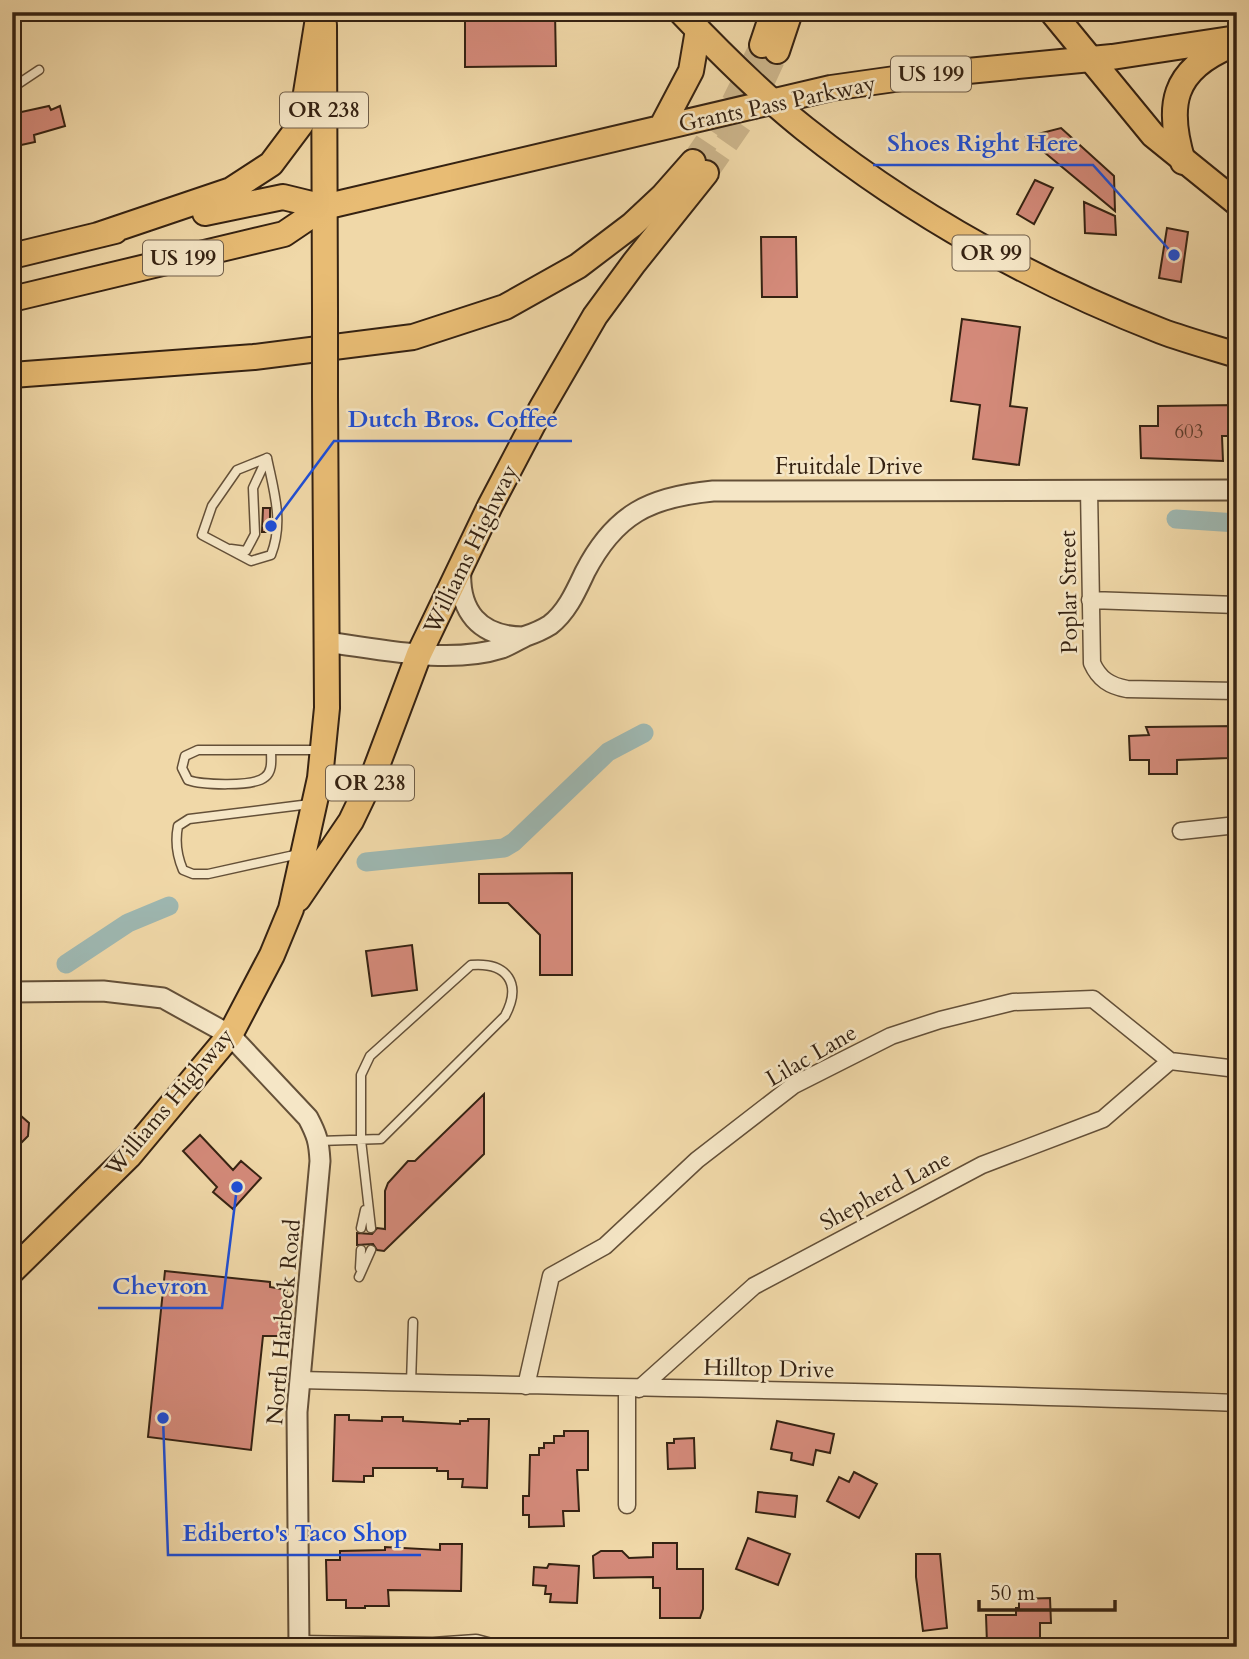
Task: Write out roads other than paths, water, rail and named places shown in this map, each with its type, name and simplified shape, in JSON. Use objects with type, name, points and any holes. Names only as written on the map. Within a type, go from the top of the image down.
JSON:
[{"type":"main road","name":"OR 238","points":[[321,12],[324,207]]},
{"type":"main road","points":[[98,235],[231,190],[271,164],[300,124],[321,12]]},
{"type":"main road","points":[[773,12],[770,48],[790,12]]},
{"type":"main road","points":[[1052,12],[1153,135],[1183,162],[1237,203]]},
{"type":"main road","points":[[662,126],[691,71],[689,21]]},
{"type":"main road","name":"OR 99","points":[[689,21],[804,128],[882,186],[987,251],[1100,306],[1164,332],[1237,355]]},
{"type":"main road","points":[[1183,162],[1174,121],[1174,106],[1179,90],[1194,68],[1209,54],[1237,41]]},
{"type":"main road","name":"Grants Pass Parkway","points":[[12,299],[284,234],[324,207],[773,100],[831,88],[916,76],[1168,51],[1237,41]]},
{"type":"main road","name":"Williams Highway","points":[[12,374],[254,357],[413,337],[505,307],[578,266],[632,225],[699,168],[595,316],[534,421],[461,564],[419,654],[375,771],[351,821],[291,909]]},
{"type":"main road","name":"Grants Pass Parkway","points":[[98,235],[283,197],[324,207]]},
{"type":"main road","name":"Williams Highway","points":[[12,1271],[129,1156],[230,1035],[272,955],[291,909],[315,804],[327,708],[324,207]]},
{"type":"main road","name":"US 199","points":[[12,256],[98,235]]},
{"type":"street","name":"Poplar Street","points":[[1089,489],[1092,663],[1103,680],[1115,687],[1127,689],[1237,691]]},
{"type":"street","name":"Fruitdale Drive","points":[[326,642],[419,654],[489,651],[504,647],[540,632],[553,623],[570,602],[605,538],[623,520],[653,503],[684,494],[713,491],[1237,490]]},
{"type":"street","points":[[461,564],[462,599],[474,618],[489,631],[525,637]]},
{"type":"street","points":[[1090,600],[1237,605]]},
{"type":"street","points":[[1181,831],[1237,825]]},
{"type":"street","points":[[12,992],[103,991],[163,998],[230,1035],[308,1118],[319,1141]]},
{"type":"street","name":"Lilac Lane","points":[[526,1386],[551,1276],[605,1246],[697,1160],[794,1085],[854,1054],[891,1036],[940,1020],[1013,1002],[1093,999],[1170,1061]]},
{"type":"street","points":[[1170,1061],[1237,1069]]},
{"type":"street","name":"Shepherd Lane","points":[[633,1389],[754,1286],[982,1164],[1104,1119],[1170,1061]]},
{"type":"street","name":"North Harbeck Road","points":[[299,1645],[297,1412],[312,1265],[320,1161],[319,1141]]},
{"type":"street","name":"Hilltop Drive","points":[[300,1380],[633,1389],[1006,1394],[1237,1403]]},
{"type":"street","points":[[627,1504],[633,1389]]},
{"type":"street","points":[[299,1645],[433,1646],[476,1643],[491,1647]]},
{"type":"lane","points":[[12,88],[39,70]]},
{"type":"lane","points":[[225,549],[246,551],[255,534],[253,488],[267,458]]},
{"type":"lane","points":[[267,458],[279,515],[277,540],[271,555],[251,561],[202,535],[212,506],[237,470],[267,458]]},
{"type":"lane","points":[[271,750],[271,768],[265,777],[254,782],[200,784],[188,780],[182,768],[185,756],[198,750],[271,750],[323,750]]},
{"type":"lane","points":[[305,853],[208,874],[194,874],[183,870],[178,860],[176,836],[178,826],[189,819],[315,804]]},
{"type":"lane","points":[[319,1141],[361,1140],[381,1139],[505,1016],[512,996],[512,985],[502,970],[483,964],[471,965],[370,1056],[361,1075],[361,1140],[366,1228]]},
{"type":"lane","points":[[359,1277],[366,1250]]},
{"type":"lane","points":[[411,1383],[413,1322]]},
{"type":"waterway","points":[[1176,519],[1237,523]]},
{"type":"waterway","points":[[366,862],[504,848],[514,842],[608,752],[644,733]]},
{"type":"waterway","points":[[66,964],[128,923],[169,906]]},
{"type":"tunnel","points":[[693,162],[733,103],[762,45]]},
{"type":"tunnel","points":[[706,173],[749,111],[777,51]]},
{"type":"place","name":"Shoes Right Here","points":[[1174,255]]},
{"type":"place","name":"Dutch Bros. Coffee","points":[[271,526]]},
{"type":"place","name":"Chevron","points":[[237,1187]]},
{"type":"place","name":"Ediberto's Taco Shop","points":[[163,1418]]}]
